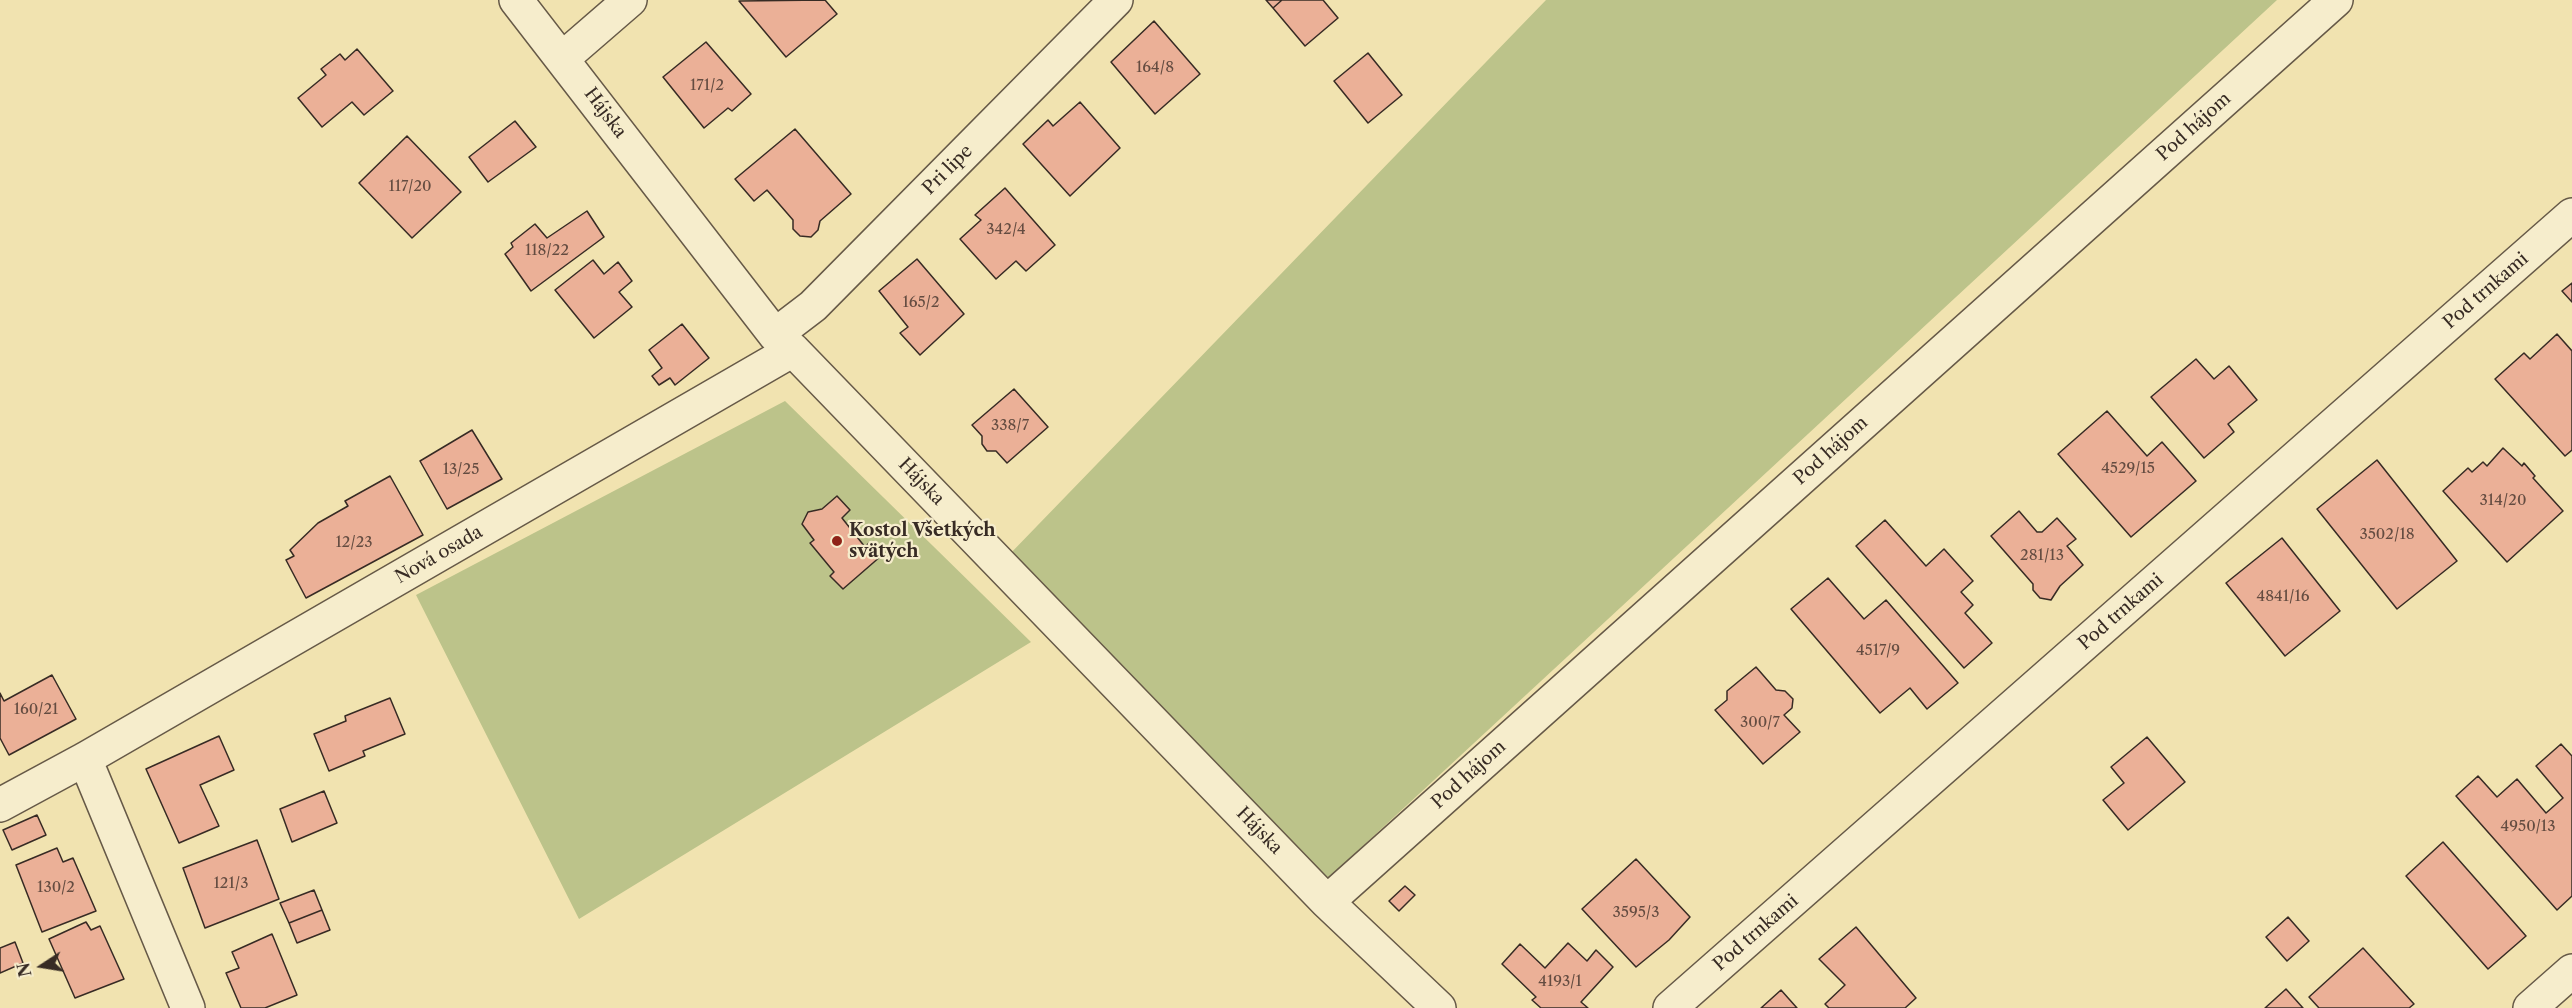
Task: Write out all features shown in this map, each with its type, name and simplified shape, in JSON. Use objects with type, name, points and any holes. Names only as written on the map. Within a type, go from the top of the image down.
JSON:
[{"type":"street","name":"Hájska","points":[[516,0],[784,343],[1327,902],[1439,1008]]},
{"type":"street","points":[[563,58],[630,0]]},
{"type":"street","name":"Pri lipe","points":[[784,343],[813,306],[1116,0]]},
{"type":"street","name":"Pod hájom","points":[[1327,902],[2336,0]]},
{"type":"street","name":"Pod trnkami","points":[[1670,1008],[2572,215]]},
{"type":"street","name":"Nová osada","points":[[0,805],[85,759],[784,343]]},
{"type":"street","points":[[85,759],[188,1008]]},
{"type":"street","points":[[2530,1008],[2572,970]]},
{"type":"green space","points":[[1546,0],[2277,0],[1326,880],[1007,557]]},
{"type":"green space","points":[[785,401],[1031,642],[579,919],[416,595]]},
{"type":"building","points":[[825,0],[837,14],[786,57],[739,1]]},
{"type":"building","points":[[1266,0],[1282,0],[1273,8]]},
{"type":"building","points":[[1282,0],[1323,0],[1338,18],[1305,46],[1273,8]]},
{"type":"building","points":[[1154,21],[1200,74],[1155,114],[1111,62]]},
{"type":"building","points":[[706,42],[751,94],[732,111],[728,108],[704,128],[663,77]]},
{"type":"building","points":[[357,49],[393,91],[364,115],[352,102],[322,127],[298,98],[326,75],[321,69],[340,54],[345,60]]},
{"type":"building","points":[[1368,53],[1402,95],[1368,123],[1334,81]]},
{"type":"building","points":[[1080,102],[1120,148],[1070,196],[1023,144],[1048,120],[1053,126]]},
{"type":"building","points":[[515,121],[536,147],[488,182],[469,157]]},
{"type":"building","points":[[795,129],[851,194],[820,221],[818,230],[811,237],[800,236],[793,229],[793,220],[767,190],[754,201],[735,179]]},
{"type":"building","points":[[407,136],[461,192],[412,238],[359,183]]},
{"type":"building","points":[[1005,188],[1055,245],[1026,271],[1016,261],[996,279],[960,239],[981,220],[975,215]]},
{"type":"building","points":[[587,211],[604,237],[531,291],[505,254],[513,247],[511,243],[535,224],[547,238]]},
{"type":"building","points":[[917,259],[964,314],[920,355],[900,333],[908,327],[879,291]]},
{"type":"building","points":[[593,260],[604,274],[618,262],[632,281],[619,292],[632,307],[594,338],[555,290]]},
{"type":"building","points":[[2572,283],[2572,302],[2562,291]]},
{"type":"building","points":[[682,324],[709,358],[675,385],[670,378],[659,385],[652,376],[662,368],[649,350]]},
{"type":"building","points":[[2557,334],[2572,351],[2572,450],[2565,456],[2495,379],[2524,353],[2530,359]]},
{"type":"building","points":[[2196,359],[2214,379],[2229,366],[2257,400],[2228,424],[2234,432],[2204,458],[2151,397]]},
{"type":"building","points":[[1014,389],[1048,427],[1007,463],[996,451],[987,451],[982,444],[982,436],[972,425]]},
{"type":"building","points":[[2107,411],[2147,456],[2162,442],[2196,481],[2131,537],[2058,454]]},
{"type":"building","points":[[472,430],[502,479],[447,509],[420,461]]},
{"type":"building","points":[[2503,448],[2522,466],[2524,463],[2535,476],[2533,478],[2563,511],[2507,562],[2443,491],[2468,468],[2472,472],[2483,462],[2487,466]]},
{"type":"building","points":[[2377,460],[2457,561],[2397,609],[2317,509]]},
{"type":"building","points":[[390,476],[423,535],[306,598],[286,560],[294,556],[290,550],[318,523],[348,506],[345,501]]},
{"type":"building","name":"Kostol Všetkých svätých","points":[[837,496],[850,510],[842,518],[865,547],[869,543],[881,556],[843,589],[830,576],[834,572],[810,543],[814,540],[802,524],[808,512],[822,509]]},
{"type":"building","points":[[2019,511],[2037,532],[2042,532],[2057,518],[2076,539],[2067,546],[2083,565],[2060,586],[2051,600],[2040,598],[2033,590],[2033,584],[1991,536]]},
{"type":"building","points":[[1885,520],[1926,566],[1944,549],[1973,581],[1961,592],[1973,605],[1965,613],[1992,643],[1964,668],[1856,546]]},
{"type":"building","points":[[2282,538],[2340,611],[2285,656],[2226,583]]},
{"type":"building","points":[[1828,578],[1864,619],[1886,600],[1958,683],[1927,709],[1910,688],[1880,713],[1791,609]]},
{"type":"building","points":[[1756,667],[1776,690],[1785,691],[1793,699],[1792,708],[1784,715],[1800,732],[1763,764],[1715,710],[1727,700],[1727,691]]},
{"type":"building","points":[[52,675],[76,719],[9,755],[0,738],[0,693],[4,701]]},
{"type":"building","points":[[390,698],[405,734],[363,751],[365,756],[329,771],[314,734],[346,721],[345,716]]},
{"type":"building","points":[[219,736],[234,770],[200,785],[219,826],[179,843],[146,769]]},
{"type":"building","points":[[2147,737],[2185,782],[2128,830],[2103,800],[2124,783],[2111,767]]},
{"type":"building","points":[[2561,744],[2572,756],[2572,896],[2557,910],[2456,796],[2478,776],[2497,797],[2517,779],[2546,813],[2563,798],[2536,766]]},
{"type":"building","points":[[324,791],[337,823],[292,842],[280,809]]},
{"type":"building","points":[[37,815],[46,835],[12,850],[3,830]]},
{"type":"building","points":[[257,840],[279,899],[205,928],[183,868]]},
{"type":"building","points":[[2443,842],[2526,936],[2488,969],[2406,876]]},
{"type":"building","points":[[57,848],[63,862],[73,858],[96,911],[42,932],[16,865]]},
{"type":"building","points":[[1636,859],[1690,917],[1669,940],[1636,967],[1582,909]]},
{"type":"building","points":[[1405,886],[1415,895],[1399,911],[1389,901]]},
{"type":"building","points":[[314,890],[322,910],[289,923],[280,903]]},
{"type":"building","points":[[322,910],[330,930],[297,943],[289,923]]},
{"type":"building","points":[[2288,917],[2309,941],[2287,961],[2266,937]]},
{"type":"building","points":[[86,922],[91,930],[100,926],[124,979],[75,998],[49,939]]},
{"type":"building","points":[[1856,927],[1916,998],[1905,1008],[1829,1008],[1825,1004],[1845,985],[1819,959]]},
{"type":"building","points":[[272,934],[297,995],[265,1008],[241,1008],[226,973],[239,968],[232,952]]},
{"type":"building","points":[[15,942],[23,963],[0,973],[0,948]]},
{"type":"building","points":[[1568,943],[1587,961],[1596,950],[1613,967],[1581,1002],[1588,1008],[1541,1008],[1532,1000],[1536,997],[1502,964],[1520,944],[1545,968]]},
{"type":"building","points":[[2363,948],[2414,1004],[2409,1008],[2319,1008],[2309,997]]},
{"type":"building","points":[[2286,989],[2303,1008],[2265,1008]]},
{"type":"building","points":[[1781,990],[1797,1008],[1761,1008]]},
{"type":"place","name":"Kostol Všetkých svätých","points":[[837,541]]}]
